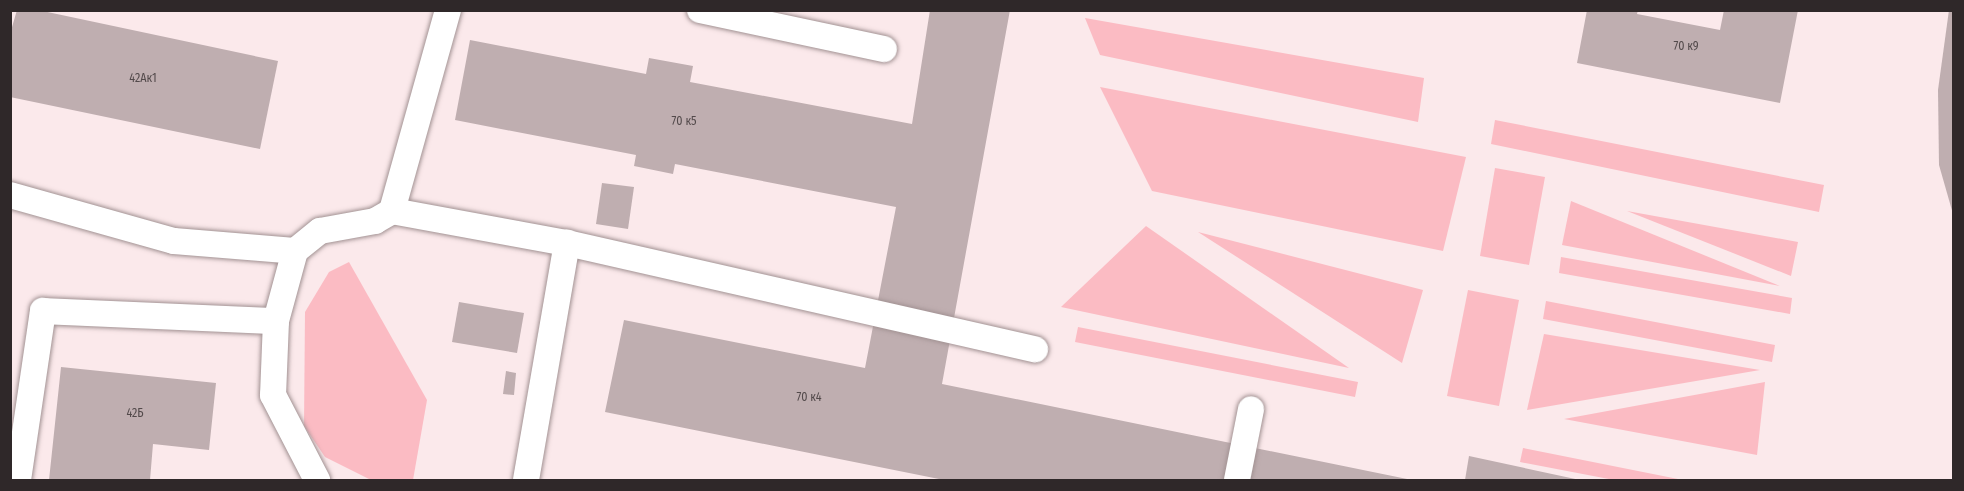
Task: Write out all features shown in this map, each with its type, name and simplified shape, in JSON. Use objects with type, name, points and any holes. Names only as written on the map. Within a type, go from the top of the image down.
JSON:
[{"type":"lane","points":[[392,212],[448,10]]},
{"type":"lane","points":[[700,10],[884,49]]},
{"type":"lane","points":[[10,195],[174,241],[295,251]]},
{"type":"lane","points":[[317,480],[273,395],[276,321],[295,251],[320,231],[375,220],[392,212],[567,243],[1035,349]]},
{"type":"lane","points":[[525,480],[567,243]]},
{"type":"lane","points":[[18,480],[43,311],[276,321]]},
{"type":"lane","points":[[1238,480],[1251,410]]},
{"type":"shaded area","points":[[1085,18],[1424,78],[1418,122],[1100,55]]},
{"type":"shaded area","points":[[1100,87],[1466,157],[1443,251],[1152,191]]},
{"type":"shaded area","points":[[1495,120],[1824,185],[1819,212],[1491,144]]},
{"type":"shaded area","points":[[1495,168],[1545,177],[1529,265],[1480,256]]},
{"type":"shaded area","points":[[1571,201],[1780,286],[1562,245]]},
{"type":"shaded area","points":[[1627,211],[1798,242],[1791,276]]},
{"type":"shaded area","points":[[1146,226],[1349,368],[1061,307]]},
{"type":"shaded area","points":[[1198,232],[1423,290],[1402,363]]},
{"type":"shaded area","points":[[1561,257],[1792,298],[1790,314],[1559,273]]},
{"type":"shaded area","points":[[349,262],[427,400],[413,480],[371,480],[325,457],[304,426],[305,312],[329,272]]},
{"type":"shaded area","points":[[1468,290],[1519,300],[1499,406],[1447,396]]},
{"type":"shaded area","points":[[1546,301],[1775,345],[1772,362],[1543,319]]},
{"type":"shaded area","points":[[1078,327],[1358,382],[1355,397],[1075,342]]},
{"type":"shaded area","points":[[1544,334],[1760,370],[1527,410]]},
{"type":"shaded area","points":[[1765,382],[1757,455],[1564,419]]},
{"type":"shaded area","points":[[1523,448],[1683,480],[1614,480],[1520,462]]},
{"type":"building","points":[[17,10],[38,10],[278,61],[260,149],[10,97],[10,34]]},
{"type":"building","points":[[930,10],[1010,10],[942,384],[1412,480],[944,480],[605,412],[624,320],[865,368],[896,207],[675,164],[673,174],[634,166],[636,155],[455,120],[470,40],[646,74],[649,58],[693,66],[690,82],[912,124]]},
{"type":"building","points":[[1587,10],[1638,10],[1637,14],[1720,30],[1724,10],[1798,10],[1780,103],[1577,63]]},
{"type":"building","points":[[1949,10],[1954,10],[1953,214],[1939,165],[1938,90]]},
{"type":"building","points":[[602,183],[634,187],[628,229],[596,224]]},
{"type":"building","points":[[459,302],[524,313],[517,353],[452,342]]},
{"type":"building","points":[[61,367],[216,383],[209,450],[153,444],[150,480],[49,480]]},
{"type":"building","points":[[506,371],[516,373],[514,395],[503,394]]},
{"type":"building","points":[[1469,456],[1580,480],[1465,480]]}]
